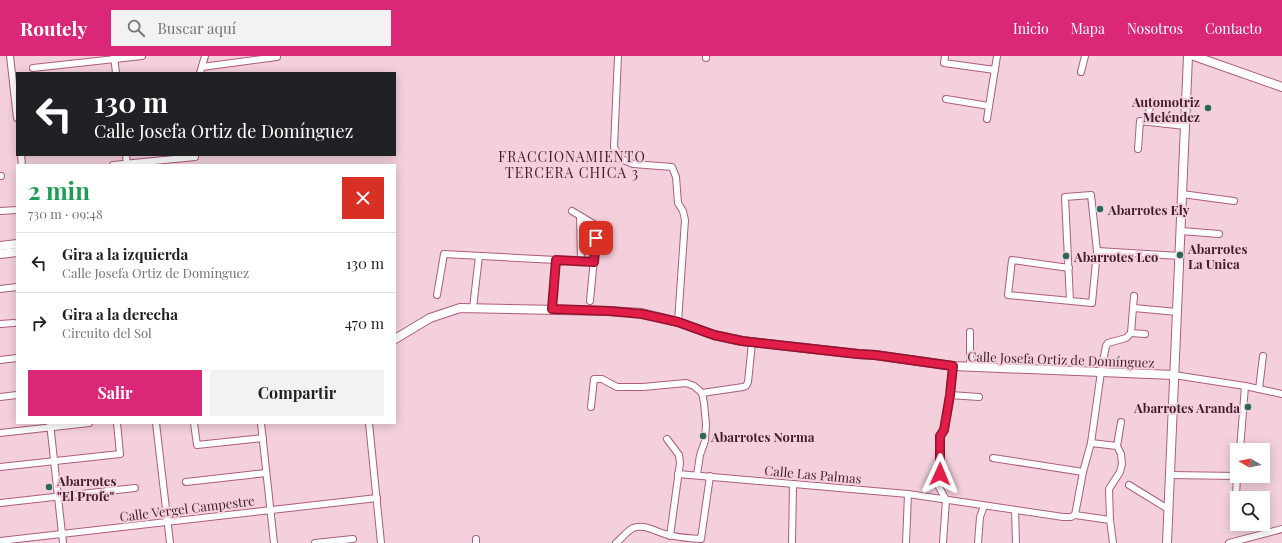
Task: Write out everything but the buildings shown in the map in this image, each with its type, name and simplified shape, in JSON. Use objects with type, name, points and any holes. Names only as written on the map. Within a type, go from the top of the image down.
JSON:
[{"type":"street","points":[[10,56],[16,109]]},
{"type":"street","points":[[33,68],[114,57],[142,56]]},
{"type":"street","points":[[205,56],[201,70],[277,57]]},
{"type":"street","points":[[618,56],[614,147],[622,159],[633,164],[672,167],[676,177],[678,202],[683,211],[685,220],[678,322]]},
{"type":"street","points":[[987,119],[997,56]]},
{"type":"street","points":[[1081,72],[1086,56]]},
{"type":"street","points":[[1167,543],[1188,56]]},
{"type":"street","points":[[1194,56],[1282,87]]},
{"type":"street","points":[[114,57],[116,72]]},
{"type":"street","points":[[945,59],[995,70]]},
{"type":"street","points":[[946,99],[989,106]]},
{"type":"street","points":[[1147,122],[1151,100]]},
{"type":"street","points":[[1138,149],[1140,121],[1185,126]]},
{"type":"street","points":[[127,164],[195,157]]},
{"type":"street","points":[[1182,194],[1234,201]]},
{"type":"street","points":[[1069,268],[1012,260],[1008,295],[1092,304],[1097,251],[1091,196],[1065,197],[1069,268],[1070,301]]},
{"type":"street","points":[[0,211],[16,210]]},
{"type":"street","points":[[572,211],[597,226],[590,301]]},
{"type":"street","points":[[580,216],[581,261]]},
{"type":"street","points":[[1181,231],[1219,234]]},
{"type":"street","points":[[0,246],[16,244]]},
{"type":"street","points":[[1097,251],[1180,256]]},
{"type":"street","points":[[0,254],[16,252]]},
{"type":"street","points":[[437,295],[444,254],[594,262]]},
{"type":"street","points":[[473,308],[479,256]]},
{"type":"street","points":[[552,309],[556,260]]},
{"type":"street","points":[[0,289],[16,287]]},
{"type":"street","points":[[1075,515],[1083,472],[1091,444],[1106,346],[1108,343],[1126,338],[1131,333],[1134,296]]},
{"type":"street","points":[[1134,308],[1177,312]]},
{"type":"street","name":"Calle Josefa Ortiz de Domínguez","points":[[396,338],[430,318],[454,309],[552,309],[625,312],[678,322],[714,335],[752,343],[875,355],[953,366],[1174,375],[1245,386],[1282,394]]},
{"type":"street","points":[[0,324],[14,323]]},
{"type":"street","points":[[970,332],[970,367]]},
{"type":"street","points":[[1131,333],[1145,334]]},
{"type":"street","points":[[702,393],[746,386],[748,382],[752,343]]},
{"type":"street","points":[[1259,389],[1263,356]]},
{"type":"street","points":[[0,360],[16,358]]},
{"type":"street","points":[[943,543],[946,500],[940,487],[940,436],[944,430],[953,366]]},
{"type":"street","points":[[591,407],[594,379],[602,379],[617,387],[644,387],[686,383],[694,386],[702,393],[706,424],[705,441],[700,455],[697,475]]},
{"type":"street","points":[[1241,443],[1245,386]]},
{"type":"street","points":[[0,397],[16,395]]},
{"type":"street","points":[[950,395],[979,397]]},
{"type":"street","points":[[1113,543],[1110,520],[1109,489],[1120,472],[1122,464],[1121,454],[1117,446],[1121,422]]},
{"type":"street","points":[[0,433],[50,425],[70,424]]},
{"type":"street","points":[[0,468],[120,454],[117,424]]},
{"type":"street","points":[[156,424],[170,543]]},
{"type":"street","points":[[194,424],[197,445],[263,438]]},
{"type":"street","points":[[261,424],[274,543]]},
{"type":"street","points":[[369,424],[382,543]]},
{"type":"street","points":[[50,425],[63,543]]},
{"type":"street","points":[[668,439],[679,455],[680,463],[670,536]]},
{"type":"street","points":[[1091,444],[1117,446]]},
{"type":"street","points":[[993,458],[1083,472]]},
{"type":"street","points":[[186,482],[266,473]]},
{"type":"street","name":"Calle Las Palmas","points":[[678,474],[908,494],[1063,517],[1075,515],[1110,520]]},
{"type":"street","points":[[1170,475],[1230,476]]},
{"type":"street","points":[[616,543],[631,529],[640,527],[652,529],[681,540],[701,539],[710,476]]},
{"type":"street","points":[[792,543],[793,484]]},
{"type":"street","points":[[1129,485],[1168,509]]},
{"type":"street","points":[[0,503],[135,488]]},
{"type":"street","points":[[906,543],[908,494]]},
{"type":"street","name":"Calle Vergel Campestre","points":[[0,541],[377,498]]},
{"type":"street","points":[[978,543],[980,517],[984,506]]},
{"type":"street","points":[[1015,510],[1016,543]]},
{"type":"street","points":[[1229,543],[1282,529]]},
{"type":"street","points":[[315,543],[353,539]]},
{"type":"place","name":"Automotriz Meléndez","points":[[1208,108]]},
{"type":"place","name":"Abarrotes Ely","points":[[1100,209]]},
{"type":"place","name":"Abarrotes La Unica","points":[[1180,255]]},
{"type":"place","name":"Abarrotes Leo","points":[[1066,256]]},
{"type":"place","name":"Abarrotes Aranda","points":[[1248,407]]},
{"type":"place","name":"Abarrotes Norma","points":[[703,436]]},
{"type":"place","name":"Abarrotes \"El Profe\"","points":[[49,487]]},
{"type":"district","name":"FRACCIONAMIENTO TERCERA CHICA 3","points":[[572,164]]},
{"type":"route","points":[[596,238],[594,262],[556,260],[552,309],[642,314],[678,322],[714,335],[752,343],[875,355],[953,366],[944,430],[940,436],[940,474]]}]
